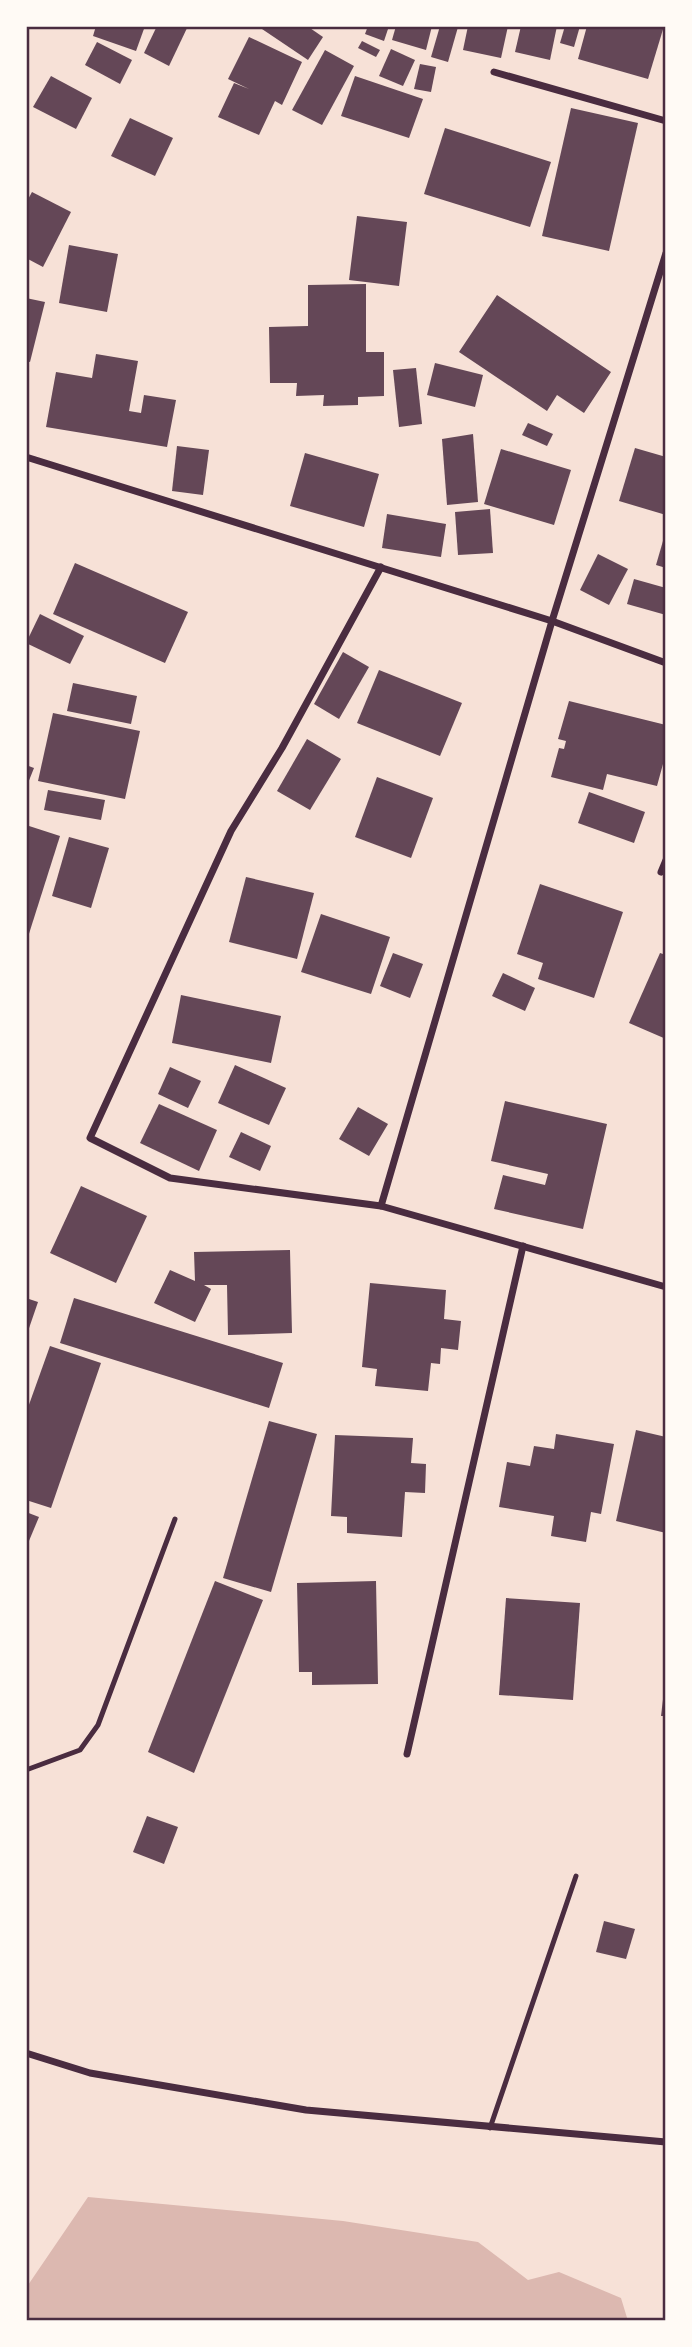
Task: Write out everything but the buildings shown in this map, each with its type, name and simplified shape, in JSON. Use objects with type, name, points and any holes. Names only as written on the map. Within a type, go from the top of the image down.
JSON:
[{"type":"street","points":[[494,72],[666,121]]},
{"type":"street","points":[[381,1206],[552,621],[666,253]]},
{"type":"street","points":[[26,457],[552,621],[666,663]]},
{"type":"street","points":[[381,567],[282,748],[231,831],[90,1138],[170,1178],[381,1206],[666,1287]]},
{"type":"street","points":[[661,872],[666,860]]},
{"type":"street","points":[[407,1754],[523,1246]]},
{"type":"street","points":[[26,2053],[90,2073],[306,2110],[666,2142]]},
{"type":"lane","points":[[26,1770],[80,1750],[98,1724],[176,1519]]},
{"type":"lane","points":[[490,2128],[576,1876]]},
{"type":"shaded area","points":[[88,2197],[343,2221],[478,2242],[528,2280],[559,2272],[621,2298],[628,2321],[26,2321],[26,2288]]}]
